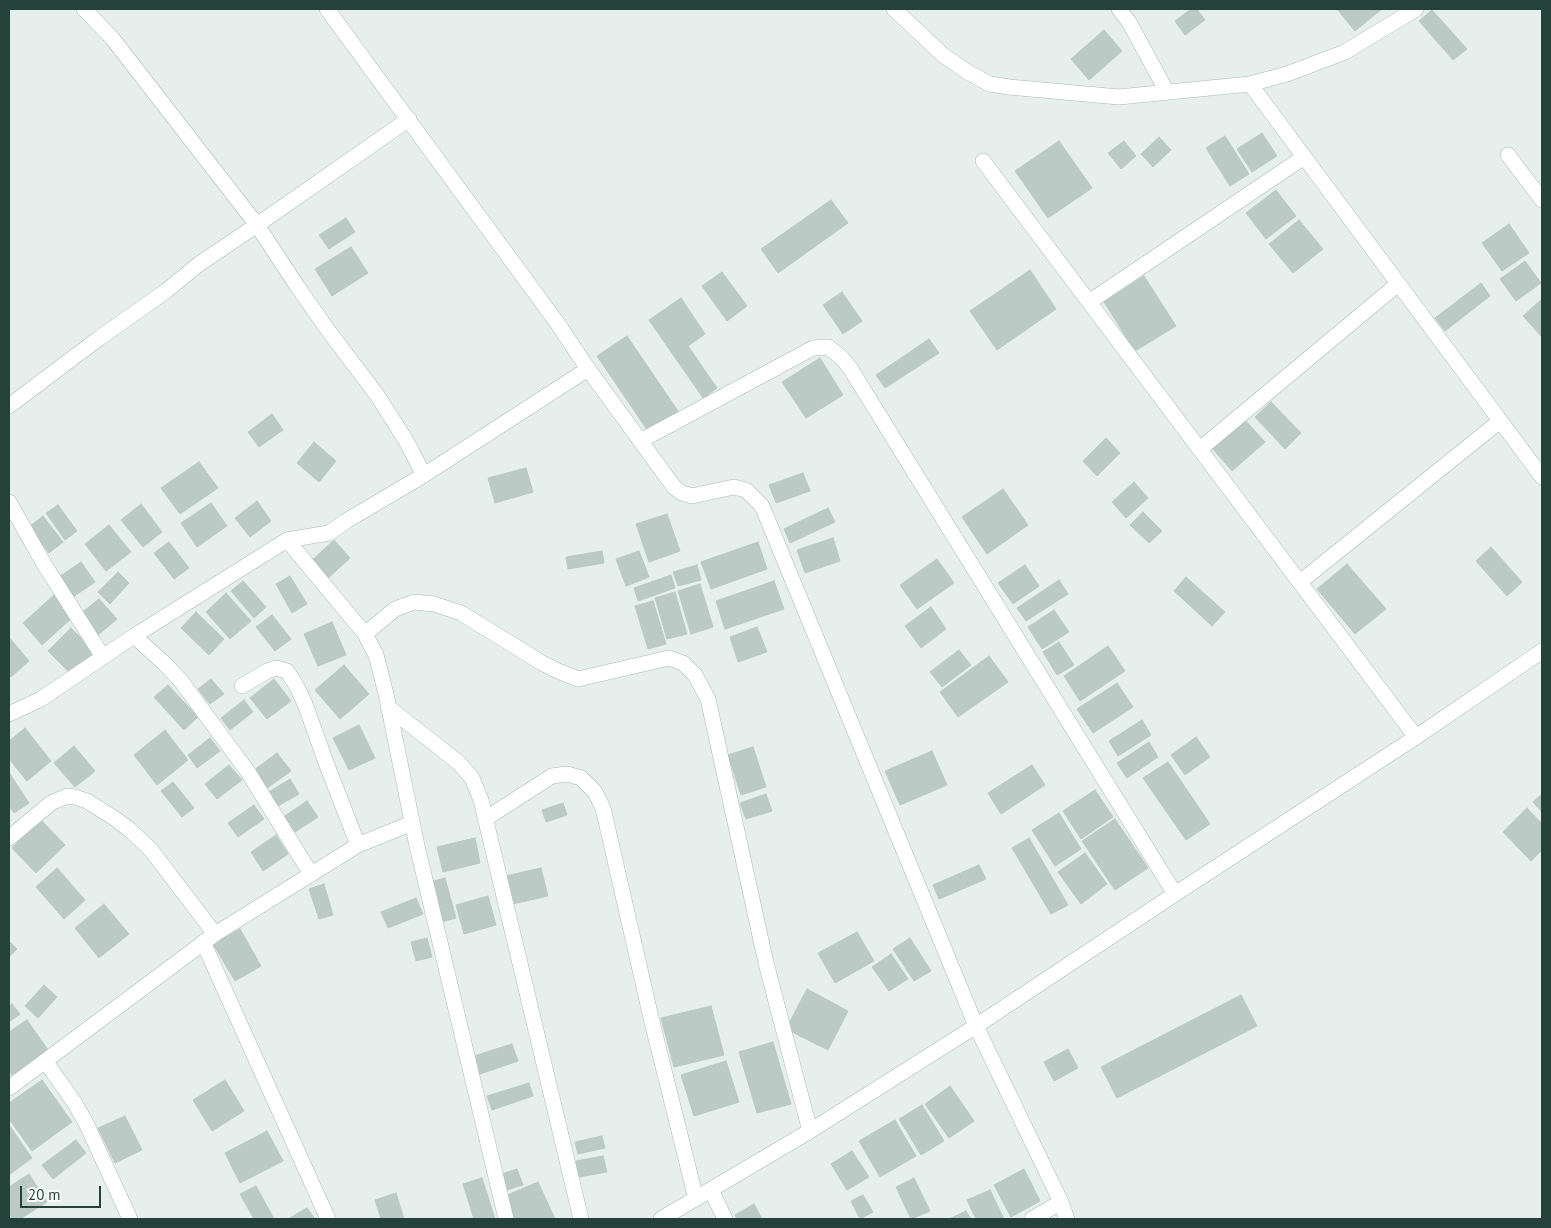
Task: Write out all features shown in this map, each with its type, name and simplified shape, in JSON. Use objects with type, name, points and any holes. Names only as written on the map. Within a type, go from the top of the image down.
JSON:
[{"type":"street","points":[[84,9],[112,38],[257,226],[308,302],[377,395],[405,439],[424,475]]},
{"type":"street","points":[[327,9],[558,324],[640,442],[674,486],[692,496],[734,487],[746,490],[762,506],[976,1026],[1061,1202],[1067,1219]]},
{"type":"street","points":[[894,9],[943,56],[990,84],[1009,88],[1119,97],[1250,84],[1287,74],[1345,52],[1416,9]]},
{"type":"street","points":[[1119,9],[1167,92]]},
{"type":"street","points":[[1250,84],[1542,478]]},
{"type":"street","points":[[9,406],[166,292],[199,264],[257,226],[409,119]]},
{"type":"street","points":[[1508,155],[1542,200]]},
{"type":"street","points":[[1089,302],[1304,156]]},
{"type":"street","points":[[982,161],[1416,737]]},
{"type":"street","points":[[1200,449],[1398,284]]},
{"type":"street","points":[[640,442],[813,348],[828,347],[841,357],[850,368],[1175,894]]},
{"type":"street","points":[[9,714],[41,699],[134,636],[287,540],[329,533],[424,475],[588,369]]},
{"type":"street","points":[[1300,582],[1500,421]]},
{"type":"street","points":[[9,502],[44,564],[103,657]]},
{"type":"street","points":[[287,540],[365,634],[376,655],[412,823],[506,1219]]},
{"type":"street","points":[[365,634],[395,609],[414,602],[434,604],[461,613],[558,672],[578,678],[669,658],[683,663],[695,675],[708,699],[766,963],[810,1131]]},
{"type":"street","points":[[134,636],[164,663],[180,681],[248,772],[311,874]]},
{"type":"street","points":[[661,1219],[810,1131],[976,1026],[1416,737],[1542,651]]},
{"type":"street","points":[[242,686],[267,671],[276,668],[286,671],[292,678],[305,704],[358,845]]},
{"type":"street","points":[[388,707],[459,763],[472,778],[481,800],[581,1219]]},
{"type":"street","points":[[485,819],[552,776],[567,774],[581,778],[595,792],[603,808],[652,1022],[696,1199]]},
{"type":"street","points":[[9,838],[51,803],[66,796],[87,801],[122,824],[151,850],[209,938],[328,1219]]},
{"type":"street","points":[[9,1088],[209,938],[358,845],[412,823]]},
{"type":"street","points":[[45,1060],[86,1123],[130,1219]]},
{"type":"street","points":[[711,1190],[725,1219]]},
{"type":"street","points":[[1032,1219],[1061,1202]]},
{"type":"building","points":[[1191,9],[1197,9],[1205,20],[1185,35],[1175,21]]},
{"type":"building","points":[[1337,9],[1382,9],[1355,31]]},
{"type":"building","points":[[1432,10],[1467,49],[1453,60],[1419,21]]},
{"type":"building","points":[[1104,30],[1122,51],[1089,80],[1071,59]]},
{"type":"building","points":[[1262,133],[1277,156],[1252,172],[1237,149]]},
{"type":"building","points":[[1225,136],[1249,174],[1230,186],[1206,148]]},
{"type":"building","points":[[1159,137],[1171,150],[1153,167],[1141,154]]},
{"type":"building","points":[[1059,141],[1092,188],[1048,218],[1015,171]]},
{"type":"building","points":[[1124,141],[1136,156],[1121,169],[1108,153]]},
{"type":"building","points":[[1276,190],[1296,216],[1266,239],[1246,213]]},
{"type":"building","points":[[831,200],[848,223],[778,273],[761,249]]},
{"type":"building","points":[[346,218],[355,232],[329,249],[319,235]]},
{"type":"building","points":[[1299,220],[1323,249],[1293,273],[1269,244]]},
{"type":"building","points":[[1509,224],[1529,253],[1502,271],[1482,243]]},
{"type":"building","points":[[351,247],[368,273],[332,296],[315,269]]},
{"type":"building","points":[[1525,261],[1541,283],[1516,301],[1500,279]]},
{"type":"building","points":[[1030,270],[1056,309],[997,350],[970,311]]},
{"type":"building","points":[[722,272],[747,306],[727,321],[702,286]]},
{"type":"building","points":[[1144,276],[1176,326],[1135,351],[1104,302]]},
{"type":"building","points":[[1481,283],[1490,296],[1445,331],[1435,318]]},
{"type":"building","points":[[842,292],[862,321],[843,334],[823,305]]},
{"type":"building","points":[[681,298],[705,334],[688,346],[717,388],[703,398],[649,320]]},
{"type":"building","points":[[1542,299],[1542,337],[1523,316]]},
{"type":"building","points":[[627,336],[680,414],[650,434],[597,356]]},
{"type":"building","points":[[929,339],[939,353],[885,388],[876,375]]},
{"type":"building","points":[[820,358],[843,395],[806,418],[782,382]]},
{"type":"building","points":[[1271,402],[1301,433],[1285,449],[1255,417]]},
{"type":"building","points":[[272,414],[283,430],[259,447],[248,432]]},
{"type":"building","points":[[1243,418],[1265,442],[1232,471],[1211,447]]},
{"type":"building","points":[[1106,438],[1120,453],[1097,476],[1083,461]]},
{"type":"building","points":[[314,442],[336,461],[319,482],[297,463]]},
{"type":"building","points":[[199,462],[218,488],[180,514],[161,488]]},
{"type":"building","points":[[526,468],[533,492],[495,503],[488,478]]},
{"type":"building","points":[[803,473],[810,491],[776,503],[769,485]]},
{"type":"building","points":[[1134,482],[1148,498],[1126,518],[1112,502]]},
{"type":"building","points":[[1003,489],[1028,525],[987,554],[962,517]]},
{"type":"building","points":[[257,501],[271,521],[250,537],[235,518]]},
{"type":"building","points":[[211,503],[227,526],[197,547],[181,523]]},
{"type":"building","points":[[141,504],[162,532],[143,547],[121,520]]},
{"type":"building","points":[[58,505],[77,531],[65,540],[46,513]]},
{"type":"building","points":[[828,508],[835,522],[790,543],[784,529]]},
{"type":"building","points":[[1143,512],[1162,531],[1149,543],[1130,525]]},
{"type":"building","points":[[667,514],[680,551],[649,562],[636,524]]},
{"type":"building","points":[[43,516],[63,542],[49,553],[29,527]]},
{"type":"building","points":[[109,525],[131,552],[106,571],[85,544]]},
{"type":"building","points":[[833,538],[840,561],[805,573],[797,550]]},
{"type":"building","points":[[334,540],[350,558],[326,580],[310,562]]},
{"type":"building","points":[[169,542],[189,568],[174,579],[154,553]]},
{"type":"building","points":[[758,542],[767,569],[711,589],[701,562]]},
{"type":"building","points":[[1491,547],[1522,582],[1507,596],[1476,561]]},
{"type":"building","points":[[602,551],[604,563],[568,569],[566,557]]},
{"type":"building","points":[[639,551],[649,577],[626,586],[616,559]]},
{"type":"building","points":[[937,559],[954,583],[917,609],[900,585]]},
{"type":"building","points":[[81,562],[95,582],[73,597],[59,577]]},
{"type":"building","points":[[1347,564],[1386,609],[1355,634],[1317,589]]},
{"type":"building","points":[[697,565],[701,580],[678,586],[673,572]]},
{"type":"building","points":[[1025,565],[1039,586],[1013,604],[998,583]]},
{"type":"building","points":[[118,572],[129,583],[110,604],[98,592]]},
{"type":"building","points":[[671,575],[675,588],[638,601],[634,588]]},
{"type":"building","points":[[290,576],[307,604],[292,613],[276,584]]},
{"type":"building","points":[[1186,577],[1225,612],[1212,626],[1174,591]]},
{"type":"building","points":[[1059,580],[1068,594],[1026,621],[1017,608]]},
{"type":"building","points":[[243,581],[266,607],[254,618],[231,591]]},
{"type":"building","points":[[774,581],[784,609],[725,629],[716,601]]},
{"type":"building","points":[[700,584],[713,627],[691,634],[678,591]]},
{"type":"building","points":[[675,592],[687,634],[667,639],[655,598]]},
{"type":"building","points":[[226,593],[251,621],[230,639],[206,612]]},
{"type":"building","points":[[54,595],[73,617],[42,645],[23,623]]},
{"type":"building","points":[[99,599],[117,619],[98,635],[80,614]]},
{"type":"building","points":[[653,601],[666,644],[648,649],[635,606]]},
{"type":"building","points":[[931,607],[946,629],[921,648],[905,626]]},
{"type":"building","points":[[1054,610],[1069,632],[1042,649],[1028,627]]},
{"type":"building","points":[[196,612],[224,639],[209,655],[181,628]]},
{"type":"building","points":[[272,615],[291,639],[275,651],[256,627]]},
{"type":"building","points":[[332,622],[346,655],[318,666],[304,634]]},
{"type":"building","points":[[757,627],[767,652],[738,662],[730,637]]},
{"type":"building","points":[[71,628],[96,653],[73,676],[48,651]]},
{"type":"building","points":[[9,637],[29,661],[11,677],[9,675]]},
{"type":"building","points":[[1059,642],[1074,665],[1057,675],[1043,652]]},
{"type":"building","points":[[1108,646],[1125,671],[1080,701],[1064,676]]},
{"type":"building","points":[[959,650],[971,665],[942,687],[930,672]]},
{"type":"building","points":[[989,656],[1008,682],[958,717],[940,692]]},
{"type":"building","points":[[344,665],[369,694],[340,719],[315,690]]},
{"type":"building","points":[[211,679],[224,694],[210,704],[198,689]]},
{"type":"building","points":[[274,679],[291,701],[267,719],[250,698]]},
{"type":"building","points":[[1117,683],[1133,707],[1093,733],[1077,709]]},
{"type":"building","points":[[168,685],[198,717],[184,730],[154,697]]},
{"type":"building","points":[[244,700],[253,712],[230,730],[221,718]]},
{"type":"building","points":[[1142,720],[1151,735],[1118,756],[1109,741]]},
{"type":"building","points":[[359,725],[375,758],[349,770],[333,738]]},
{"type":"building","points":[[25,728],[51,761],[27,781],[9,759],[9,741]]},
{"type":"building","points":[[165,730],[188,760],[157,785],[134,755]]},
{"type":"building","points":[[1196,737],[1210,757],[1185,775],[1171,755]]},
{"type":"building","points":[[210,738],[220,751],[197,768],[188,755]]},
{"type":"building","points":[[1149,742],[1158,757],[1127,778],[1117,763]]},
{"type":"building","points":[[74,746],[95,771],[75,787],[54,763]]},
{"type":"building","points":[[753,747],[766,787],[741,795],[728,755]]},
{"type":"building","points":[[932,751],[947,785],[900,805],[885,771]]},
{"type":"building","points":[[277,753],[291,771],[266,789],[253,771]]},
{"type":"building","points":[[1168,762],[1210,824],[1186,840],[1143,778]]},
{"type":"building","points":[[229,765],[242,780],[217,799],[205,784]]},
{"type":"building","points":[[1032,765],[1045,785],[1001,814],[988,793]]},
{"type":"building","points":[[10,774],[29,803],[14,813],[9,806]]},
{"type":"building","points":[[290,779],[299,794],[276,807],[267,793]]},
{"type":"building","points":[[173,782],[194,808],[182,817],[161,791]]},
{"type":"building","points":[[1095,790],[1113,817],[1081,839],[1063,811]]},
{"type":"building","points":[[766,794],[772,811],[746,819],[740,803]]},
{"type":"building","points":[[1542,794],[1542,812],[1533,802]]},
{"type":"building","points":[[307,801],[318,817],[292,834],[282,818]]},
{"type":"building","points":[[563,803],[567,815],[546,822],[542,810]]},
{"type":"building","points":[[254,805],[264,819],[238,837],[228,823]]},
{"type":"building","points":[[1527,808],[1542,824],[1542,850],[1531,861],[1503,832]]},
{"type":"building","points":[[1059,813],[1081,849],[1055,866],[1032,830]]},
{"type":"building","points":[[1115,819],[1148,868],[1115,890],[1082,841]]},
{"type":"building","points":[[41,820],[65,845],[36,873],[12,848]]},
{"type":"building","points":[[276,835],[288,854],[263,871],[251,852]]},
{"type":"building","points":[[475,838],[480,863],[443,872],[437,847]]},
{"type":"building","points":[[1029,838],[1068,905],[1051,914],[1012,848]]},
{"type":"building","points":[[1085,853],[1107,884],[1081,904],[1058,872]]},
{"type":"building","points":[[979,865],[986,879],[939,899],[933,885]]},
{"type":"building","points":[[57,868],[85,900],[64,919],[36,887]]},
{"type":"building","points":[[541,868],[548,896],[508,905],[501,877]]},
{"type":"building","points":[[445,878],[456,918],[441,922],[430,882]]},
{"type":"building","points":[[324,884],[333,915],[319,919],[309,889]]},
{"type":"building","points":[[488,896],[496,925],[464,934],[456,905]]},
{"type":"building","points":[[416,898],[423,914],[388,928],[381,912]]},
{"type":"building","points":[[104,904],[129,934],[99,958],[75,928]]},
{"type":"building","points":[[240,929],[261,966],[235,981],[213,944]]},
{"type":"building","points":[[857,932],[874,961],[835,983],[818,953]]},
{"type":"building","points":[[427,938],[432,957],[416,961],[411,942]]},
{"type":"building","points":[[910,938],[931,971],[914,981],[893,949]]},
{"type":"building","points":[[9,941],[17,949],[9,957]]},
{"type":"building","points":[[891,954],[908,979],[889,991],[872,967]]},
{"type":"building","points":[[44,985],[57,997],[38,1018],[25,1006]]},
{"type":"building","points":[[807,989],[848,1011],[828,1050],[786,1029]]},
{"type":"building","points":[[1241,995],[1257,1026],[1117,1098],[1101,1067]]},
{"type":"building","points":[[12,1004],[20,1014],[9,1022],[9,1007]]},
{"type":"building","points":[[711,1006],[724,1055],[674,1067],[661,1018]]},
{"type":"building","points":[[27,1020],[48,1050],[12,1075],[9,1071],[9,1032]]},
{"type":"building","points":[[773,1042],[791,1104],[757,1113],[739,1052]]},
{"type":"building","points":[[512,1044],[518,1061],[480,1074],[474,1056]]},
{"type":"building","points":[[1068,1049],[1078,1068],[1054,1081],[1044,1062]]},
{"type":"building","points":[[726,1061],[739,1102],[694,1116],[681,1075]]},
{"type":"building","points":[[42,1080],[72,1122],[32,1151],[9,1119],[9,1103]]},
{"type":"building","points":[[225,1080],[244,1111],[212,1131],[193,1100]]},
{"type":"building","points":[[529,1083],[533,1096],[492,1110],[487,1096]]},
{"type":"building","points":[[950,1086],[974,1121],[949,1138],[925,1104]]},
{"type":"building","points":[[922,1105],[944,1141],[921,1155],[899,1119]]},
{"type":"building","points":[[125,1116],[142,1150],[115,1163],[98,1128]]},
{"type":"building","points":[[895,1120],[916,1156],[880,1177],[859,1141]]},
{"type":"building","points":[[9,1125],[32,1158],[9,1175]]},
{"type":"building","points":[[267,1131],[283,1161],[240,1183],[225,1153]]},
{"type":"building","points":[[602,1136],[605,1148],[578,1154],[575,1142]]},
{"type":"building","points":[[76,1140],[86,1153],[53,1179],[42,1165]]},
{"type":"building","points":[[852,1151],[869,1177],[847,1190],[831,1164]]},
{"type":"building","points":[[603,1156],[607,1172],[579,1177],[576,1161]]},
{"type":"building","points":[[517,1169],[523,1185],[507,1190],[502,1174]]},
{"type":"building","points":[[1024,1169],[1040,1201],[1011,1217],[994,1185]]},
{"type":"building","points":[[29,1174],[47,1202],[20,1219],[9,1219],[9,1187]]},
{"type":"building","points":[[482,1178],[495,1219],[474,1219],[463,1184]]},
{"type":"building","points":[[914,1178],[930,1211],[911,1219],[896,1187]]},
{"type":"building","points":[[538,1182],[555,1219],[515,1219],[505,1196]]},
{"type":"building","points":[[256,1186],[274,1219],[254,1219],[240,1194]]},
{"type":"building","points":[[990,1190],[1004,1219],[976,1219],[967,1200]]},
{"type":"building","points":[[396,1193],[404,1219],[381,1219],[375,1200]]},
{"type":"building","points":[[863,1195],[873,1212],[860,1219],[851,1201]]},
{"type":"building","points":[[754,1204],[762,1219],[737,1219],[735,1215]]},
{"type":"building","points":[[307,1208],[315,1219],[288,1219]]},
{"type":"building","points":[[966,1211],[971,1219],[949,1219]]}]
